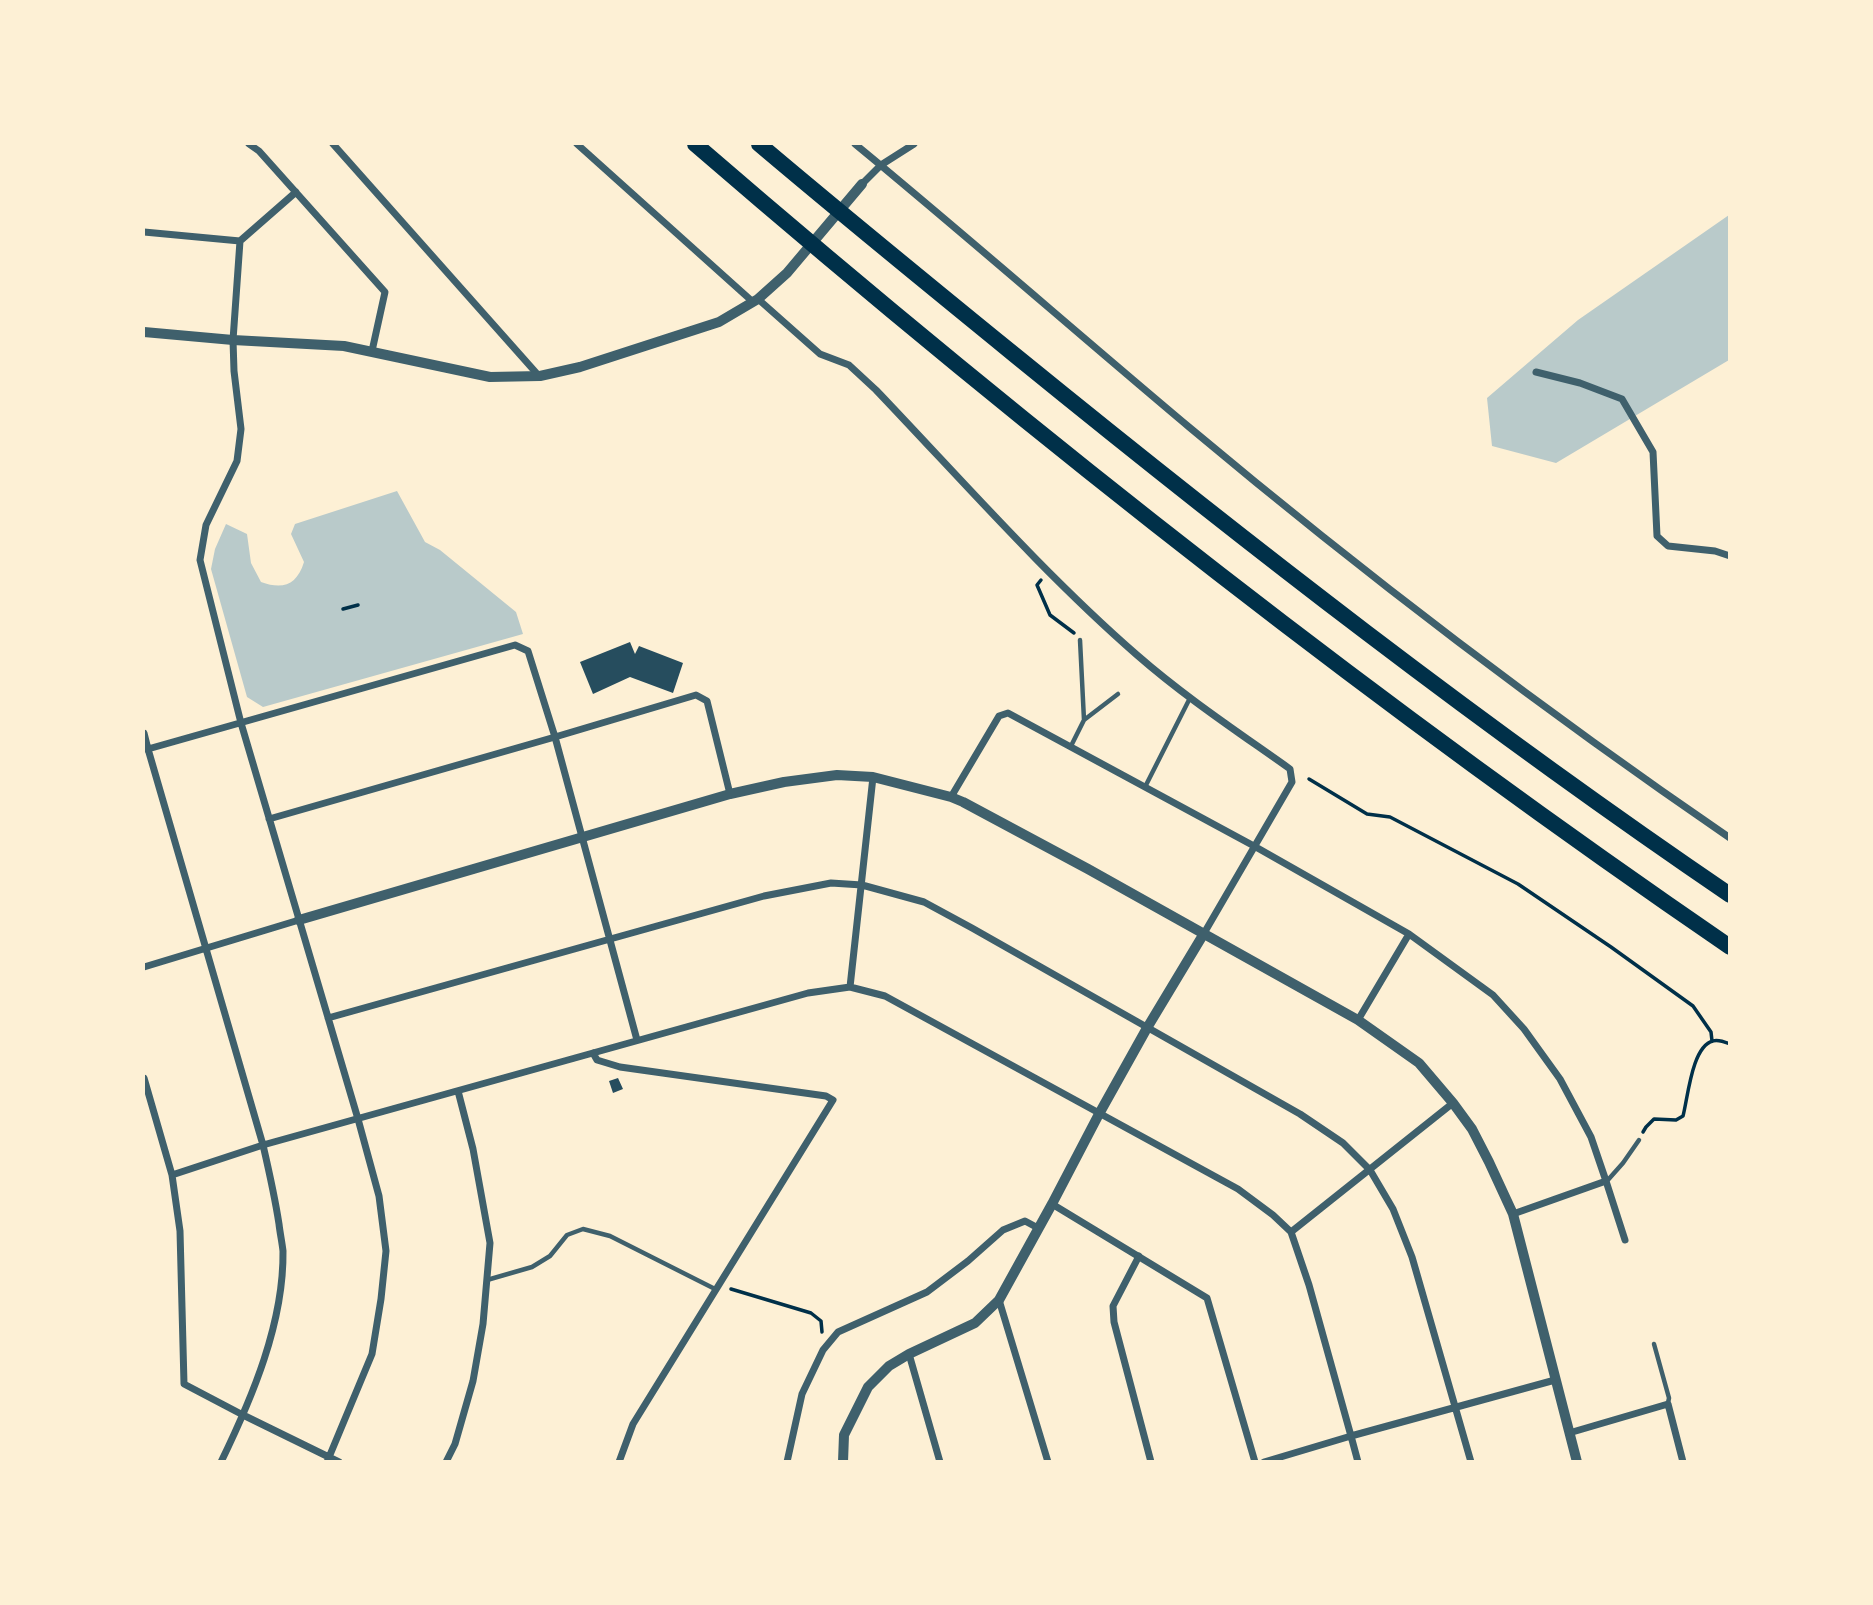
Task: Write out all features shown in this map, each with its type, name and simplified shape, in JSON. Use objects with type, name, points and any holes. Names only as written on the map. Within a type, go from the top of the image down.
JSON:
[{"type":"highway","points":[[695,144],[946,356],[1133,506],[1389,704],[1638,885],[1730,947]]},
{"type":"highway","points":[[760,144],[1170,481],[1410,667],[1730,895]]},
{"type":"street","points":[[249,144],[296,192],[385,292],[372,351]]},
{"type":"street","points":[[333,144],[540,376]]},
{"type":"street","points":[[577,144],[755,301],[820,354],[849,365],[1048,570],[1138,655],[1190,698],[1290,769],[1292,782],[1147,1028],[999,1300],[975,1323],[909,1354],[889,1366],[868,1387],[844,1435],[843,1461]]},
{"type":"street","points":[[855,144],[1191,429],[1338,549],[1651,784],[1730,838]]},
{"type":"street","points":[[144,332],[344,346],[490,377],[540,376],[580,367],[719,322],[755,301],[787,273],[881,165],[914,144]]},
{"type":"street","points":[[296,192],[240,242],[233,340],[241,429],[237,461],[206,525],[200,560],[241,723],[379,1196],[386,1251],[372,1354],[328,1459]]},
{"type":"street","points":[[144,232],[240,242]]},
{"type":"street","points":[[1536,372],[1580,383],[1622,399],[1653,452],[1657,536],[1668,546],[1715,551],[1730,556]]},
{"type":"street","points":[[146,749],[515,645],[528,651],[555,737],[637,1040]]},
{"type":"street","points":[[269,819],[696,695],[707,701],[730,794]]},
{"type":"street","points":[[950,797],[999,716],[1008,713],[1254,846],[1409,934],[1493,995],[1524,1029],[1560,1079],[1591,1137],[1625,1240]]},
{"type":"street","points":[[144,733],[146,749],[264,1145],[283,1251],[278,1306],[261,1366],[243,1415],[221,1461]]},
{"type":"street","points":[[144,967],[730,794],[784,782],[837,775],[873,777],[950,797],[1088,869],[1358,1020],[1419,1063],[1472,1129],[1513,1214],[1577,1461]]},
{"type":"street","points":[[850,987],[873,777]]},
{"type":"street","points":[[328,1018],[764,896],[831,883],[862,885],[924,902],[1300,1114],[1343,1143],[1370,1170],[1393,1209],[1412,1257],[1471,1461]]},
{"type":"street","points":[[1358,1020],[1409,934]]},
{"type":"street","points":[[172,1175],[264,1145],[637,1040],[808,993],[850,987],[885,996],[1238,1189],[1273,1215],[1291,1232],[1309,1285],[1358,1461]]},
{"type":"street","points":[[593,1053],[597,1060],[620,1067],[827,1096],[833,1100],[633,1424],[619,1461]]},
{"type":"street","points":[[144,1078],[172,1175],[180,1231],[184,1384],[328,1459],[340,1461]]},
{"type":"street","points":[[446,1461],[455,1444],[472,1381],[483,1324],[490,1243],[473,1149],[458,1091]]},
{"type":"street","points":[[1291,1232],[1452,1102]]},
{"type":"street","points":[[1513,1214],[1606,1181]]},
{"type":"street","points":[[1052,1204],[1207,1298],[1255,1461]]},
{"type":"street","points":[[787,1461],[802,1394],[823,1350],[838,1332],[927,1292],[1003,1230],[1025,1221],[1038,1227]]},
{"type":"street","points":[[1139,1256],[1113,1306],[1114,1322],[1151,1461]]},
{"type":"street","points":[[999,1300],[1048,1461]]},
{"type":"street","points":[[909,1354],[940,1461]]},
{"type":"street","points":[[1264,1461],[1555,1380]]},
{"type":"street","points":[[1569,1433],[1668,1404],[1683,1461]]},
{"type":"lane","points":[[1080,640],[1084,720]]},
{"type":"lane","points":[[1071,747],[1084,720],[1118,694]]},
{"type":"lane","points":[[1145,788],[1190,698]]},
{"type":"lane","points":[[1606,1181],[1639,1140]]},
{"type":"lane","points":[[486,1280],[532,1267],[550,1256],[567,1235],[583,1229],[610,1236],[679,1272],[718,1288]]},
{"type":"lane","points":[[1654,1344],[1669,1398],[1668,1404]]},
{"type":"path","points":[[1048,570],[1037,586],[1050,615],[1078,635],[1080,640]]},
{"type":"path","points":[[343,609],[358,604]]},
{"type":"path","points":[[1310,779],[1367,814],[1390,817],[1518,884],[1693,1006],[1711,1032],[1712,1041]]},
{"type":"path","points":[[1639,1140],[1654,1119],[1676,1120],[1683,1116],[1701,1049],[1712,1041],[1730,1044]]},
{"type":"path","points":[[718,1288],[811,1313],[821,1321],[819,1342]]},
{"type":"shaded area","points":[[1729,215],[1729,360],[1556,463],[1492,446],[1487,398],[1578,320]]},
{"type":"shaded area","points":[[397,491],[425,542],[440,550],[516,612],[523,634],[263,707],[247,697],[211,569],[215,549],[226,524],[247,534],[251,563],[261,582],[288,584],[297,576],[304,562],[291,534],[295,524]]},
{"type":"building","points":[[630,642],[635,654],[639,646],[683,663],[673,693],[630,677],[593,694],[580,662]]},
{"type":"building","points":[[618,1078],[623,1089],[613,1093],[609,1081]]}]
